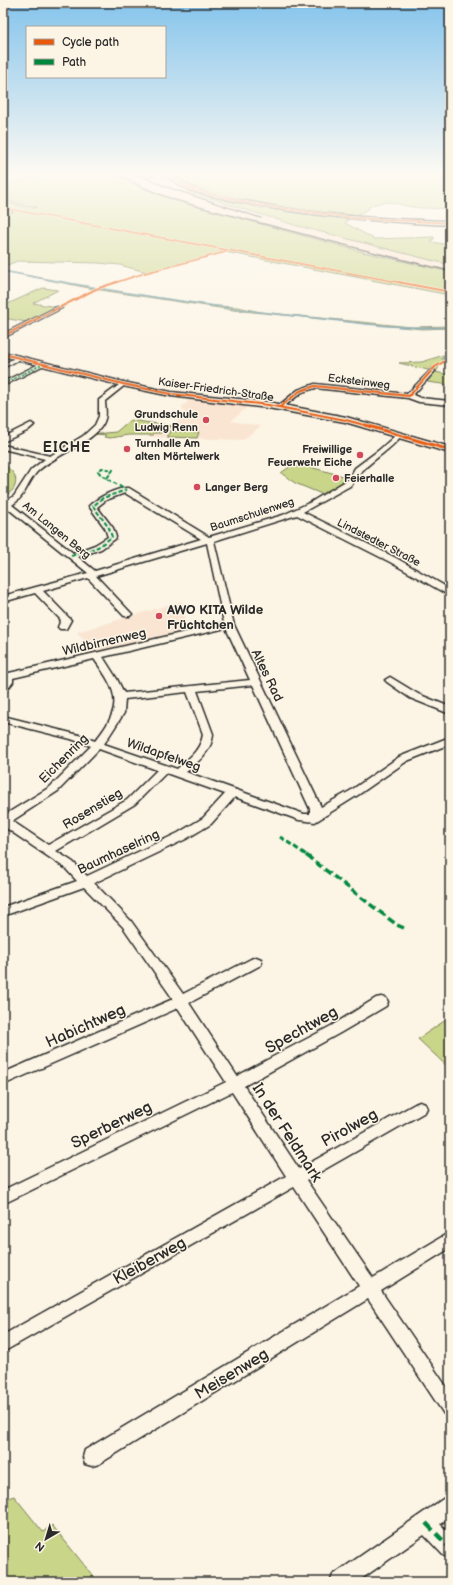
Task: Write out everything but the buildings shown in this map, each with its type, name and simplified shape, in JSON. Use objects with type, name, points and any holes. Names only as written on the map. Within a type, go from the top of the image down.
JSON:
[{"type":"street","points":[[3,336],[59,308]]},
{"type":"street","name":"Kaiser-Friedrich-Straße","points":[[3,354],[123,384],[187,396],[280,407],[346,420],[450,450]]},
{"type":"street","points":[[3,366],[20,358]]},
{"type":"street","points":[[3,384],[43,364]]},
{"type":"street","points":[[409,396],[432,371]]},
{"type":"street","points":[[6,503],[22,493],[31,474],[51,458],[98,427],[103,416],[102,400],[123,384]]},
{"type":"street","name":"Ecksteinweg","points":[[280,407],[300,391],[315,386],[409,396],[419,400],[450,403]]},
{"type":"street","points":[[3,440],[25,430],[31,425]]},
{"type":"street","name":"Baumschulenweg","points":[[3,599],[209,540],[297,512],[348,484],[358,470],[382,452],[400,435]]},
{"type":"street","points":[[3,447],[51,458]]},
{"type":"street","points":[[71,556],[100,547],[112,537],[111,532],[93,506],[103,498],[126,490],[209,540]]},
{"type":"street","name":"Am Langen Berg","points":[[6,503],[92,574]]},
{"type":"street","name":"Lindstedter Straße","points":[[297,512],[393,560],[450,593]]},
{"type":"street","name":"Altes Rad","points":[[209,540],[211,542],[229,625],[316,809],[315,818]]},
{"type":"street","points":[[92,574],[127,614]]},
{"type":"street","points":[[37,590],[66,620],[63,627]]},
{"type":"street","name":"Wildbirnenweg","points":[[5,675],[97,656],[229,625]]},
{"type":"street","name":"Eichenring","points":[[4,821],[53,789],[66,778],[111,729],[118,717],[121,704],[119,697],[108,671],[97,656]]},
{"type":"street","points":[[3,689],[8,682],[5,675]]},
{"type":"street","points":[[390,680],[414,696],[450,711]]},
{"type":"street","points":[[119,697],[256,682]]},
{"type":"street","points":[[178,774],[208,742],[208,734],[191,689]]},
{"type":"street","name":"Wildapfelweg","points":[[3,719],[75,737],[303,817],[315,818]]},
{"type":"street","points":[[315,818],[327,808],[354,793],[403,759],[450,740]]},
{"type":"street","name":"Rosenstieg","points":[[48,850],[131,802],[164,769]]},
{"type":"street","name":"Baumhaselring","points":[[3,912],[86,882],[188,832],[206,821],[232,793]]},
{"type":"street","name":"In der Feldmark","points":[[4,821],[69,865],[127,924],[181,1001],[296,1178],[450,1408]]},
{"type":"street","name":"Habichtweg","points":[[3,1079],[181,1001],[256,962]]},
{"type":"street","name":"Spechtweg","points":[[235,1084],[331,1032],[381,1002]]},
{"type":"street","name":"Sperberweg","points":[[3,1197],[235,1084]]},
{"type":"street","name":"Pirolweg","points":[[296,1178],[420,1108]]},
{"type":"street","name":"Kleiberweg","points":[[3,1344],[296,1178]]},
{"type":"street","name":"Meisenweg","points":[[92,1457],[450,1239]]},
{"type":"street","points":[[340,1582],[450,1506]]},
{"type":"street","points":[[426,1523],[450,1548]]},
{"type":"shaded area","points":[[349,247],[380,247],[450,265],[450,272]]},
{"type":"shaded area","name":"Grundschule Ludwig Renn","points":[[189,400],[250,405],[231,421],[261,426],[243,440],[151,437],[154,433],[161,433],[182,419],[185,411],[183,411],[182,407]]},
{"type":"shaded area","name":"AWO KITA Wilde Früchtchen","points":[[182,601],[186,630],[94,652],[77,632]]},
{"type":"green space","points":[[3,247],[345,247],[450,272],[450,295],[225,252],[146,272],[120,265],[98,263],[17,261],[3,267]]},
{"type":"green space","points":[[380,247],[450,247],[450,265]]},
{"type":"green space","points":[[3,271],[100,289],[214,306],[238,307],[260,312],[412,327],[450,326],[450,328],[422,329],[233,310],[94,289]]},
{"type":"green space","points":[[43,288],[58,290],[33,303],[56,307],[27,322],[3,318],[3,306]]},
{"type":"green space","points":[[450,353],[450,359],[440,365],[436,372],[399,363],[422,362]]},
{"type":"green space","points":[[435,372],[450,375],[450,385],[427,382]]},
{"type":"green space","points":[[130,420],[172,426],[161,433],[154,433],[153,435],[128,435],[110,438],[104,437],[106,435],[96,434],[116,432]]},
{"type":"green space","points":[[170,431],[199,432],[197,438],[167,437]]},
{"type":"green space","points":[[295,463],[347,477],[342,481],[343,483],[324,495],[295,483],[281,473]]},
{"type":"green space","points":[[3,466],[6,466],[12,472],[16,479],[14,489],[6,495],[3,495]]},
{"type":"green space","points":[[450,1017],[450,1069],[418,1039]]},
{"type":"green space","points":[[14,1496],[43,1532],[52,1525],[98,1582],[3,1582],[3,1500]]},
{"type":"waterway","points":[[3,271],[78,285],[267,313],[395,326],[432,328],[450,327]]},
{"type":"waterway","points":[[442,359],[450,355]]},
{"type":"railway","points":[[351,247],[450,271]]},
{"type":"marked path","points":[[3,384],[43,364]]},
{"type":"marked path","points":[[107,478],[113,470],[102,468],[98,471],[101,475],[126,490]]},
{"type":"marked path","points":[[71,556],[98,547],[112,537],[109,528],[93,506],[103,498],[126,490]]},
{"type":"marked path","points":[[280,837],[312,859],[397,925],[404,928]]},
{"type":"marked path","points":[[426,1523],[450,1548]]},
{"type":"cycle path","points":[[210,247],[450,292]]},
{"type":"cycle path","points":[[3,336],[96,289],[145,273],[226,252]]},
{"type":"cycle path","points":[[3,354],[123,384],[171,394],[268,405],[346,420],[450,450]]},
{"type":"cycle path","points":[[280,407],[300,391],[315,386],[409,396],[435,367],[450,358]]},
{"type":"place","name":"Grundschule Ludwig Renn","points":[[206,420]]},
{"type":"place","name":"Turnhalle Am alten Mörtelwerk","points":[[127,449]]},
{"type":"place","name":"Freiwillige Feuerwehr Eiche","points":[[360,455]]},
{"type":"place","name":"Feierhalle","points":[[336,478]]},
{"type":"place","name":"Langer Berg","points":[[197,487]]},
{"type":"place","name":"AWO KITA Wilde Früchtchen","points":[[159,616]]},
{"type":"district","name":"EICHE","points":[[67,447]]}]
